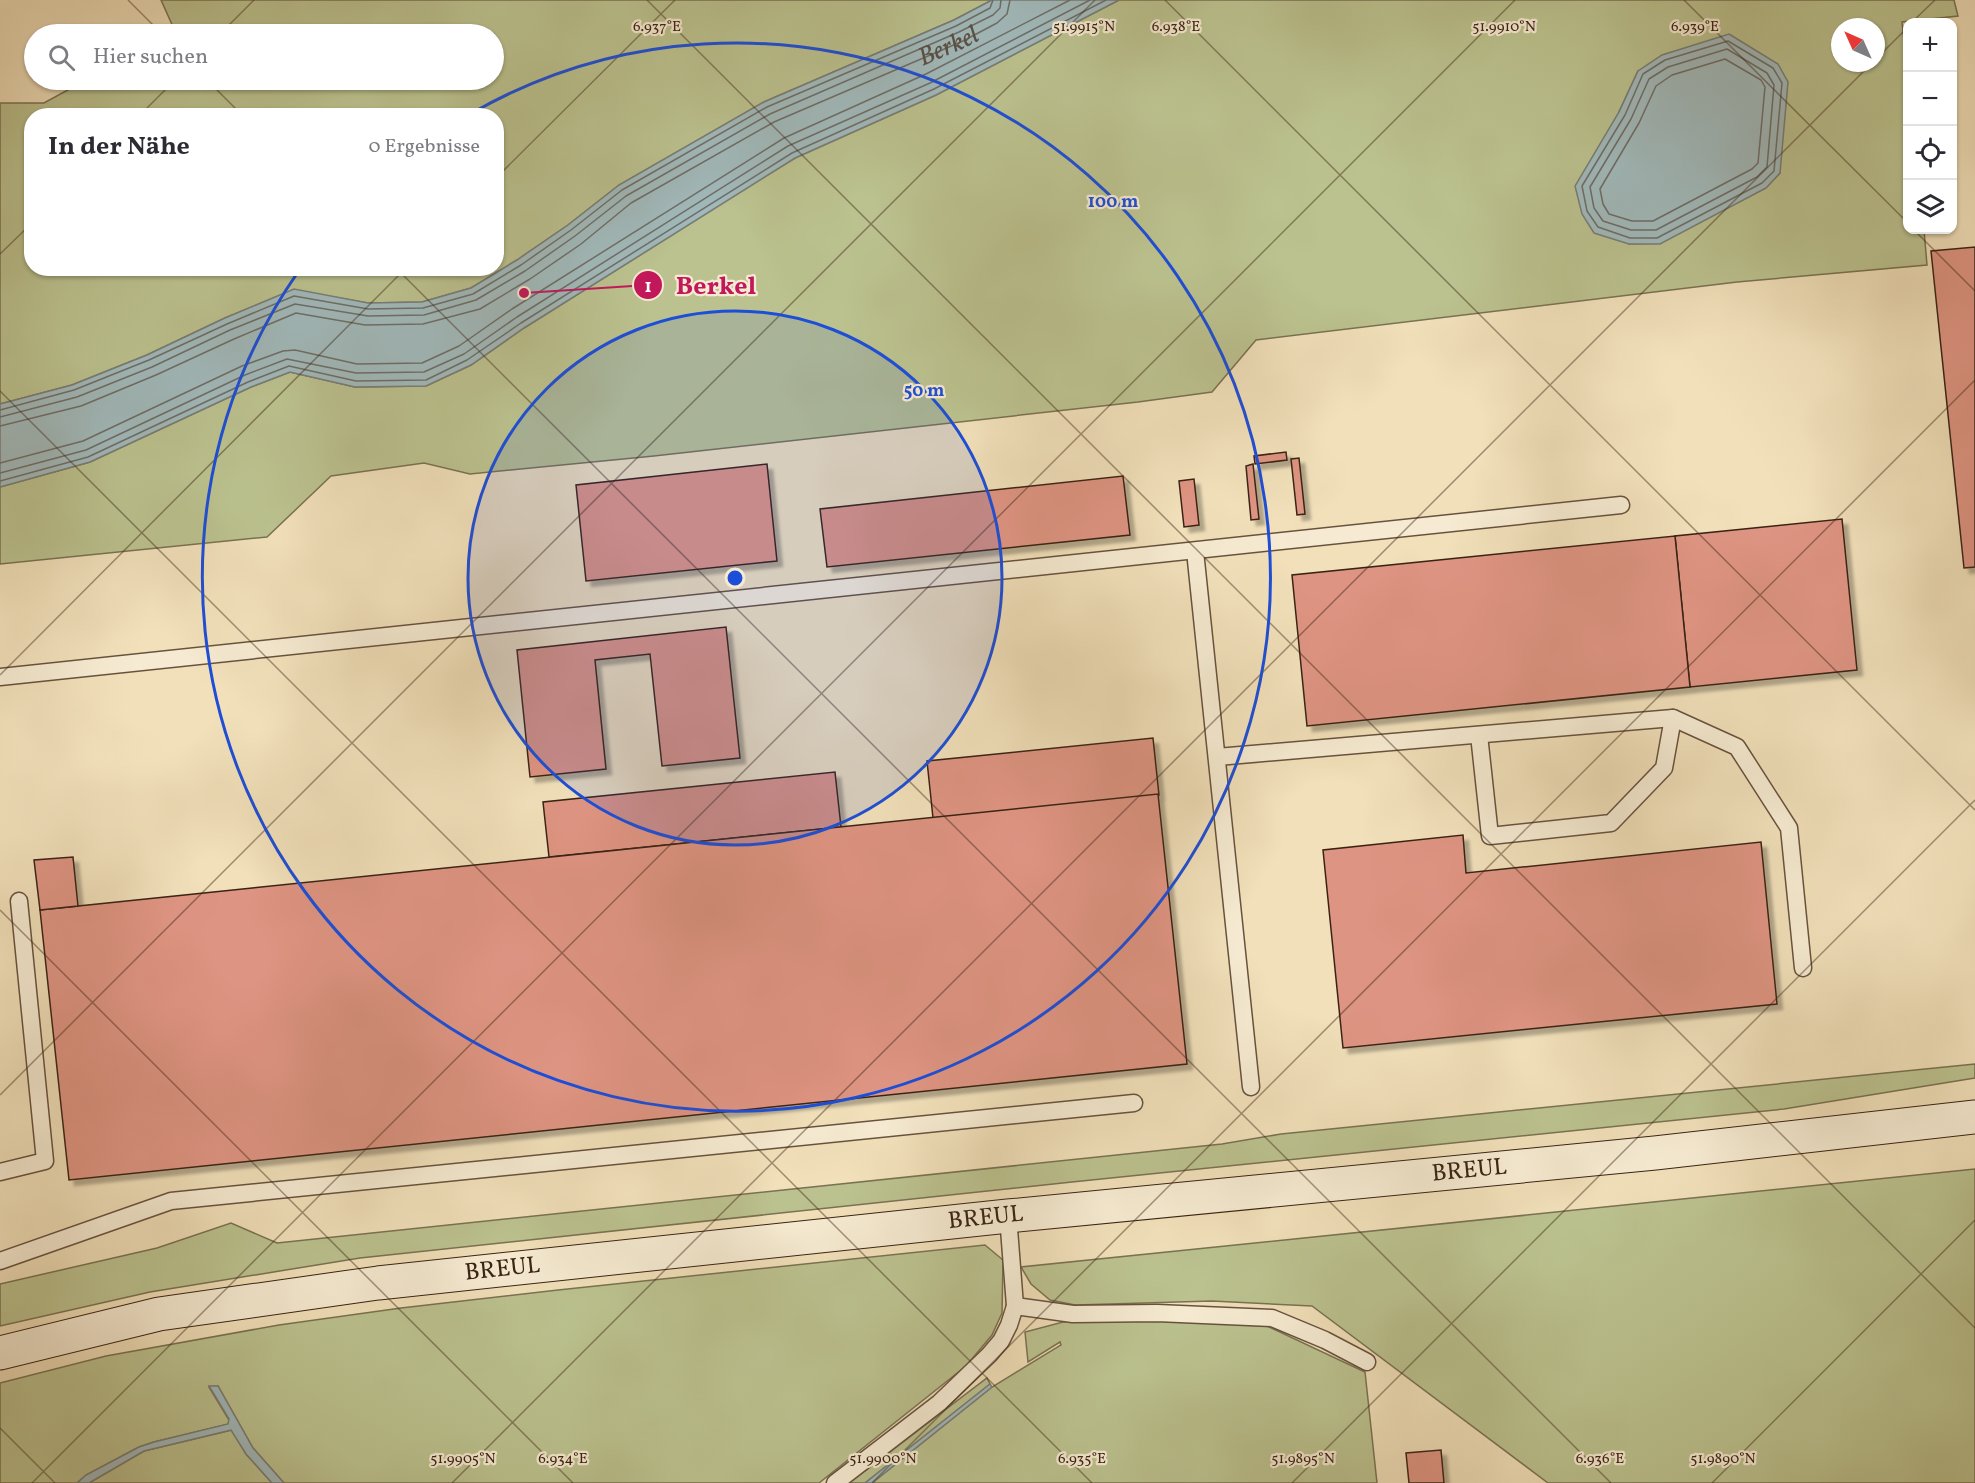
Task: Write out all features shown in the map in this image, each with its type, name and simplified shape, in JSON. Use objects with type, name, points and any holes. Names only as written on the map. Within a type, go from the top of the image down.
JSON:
[{"type":"main road","name":"BREUL","points":[[0,1353],[159,1314],[378,1283],[1008,1216],[1655,1153],[1975,1117]]},
{"type":"lane","points":[[0,677],[1621,506]]},
{"type":"lane","points":[[1195,551],[1251,1087]]},
{"type":"lane","points":[[1216,757],[1673,718],[1737,747],[1790,828],[1803,968]]},
{"type":"lane","points":[[1479,735],[1490,836],[1611,823],[1664,768],[1673,718]]},
{"type":"lane","points":[[0,1172],[45,1161],[19,901]]},
{"type":"lane","points":[[0,1261],[171,1200],[1134,1103]]},
{"type":"lane","points":[[835,1483],[939,1403],[1001,1341],[1015,1306],[1008,1216]]},
{"type":"lane","points":[[1015,1306],[1073,1314],[1157,1313],[1272,1318],[1325,1340],[1367,1362]]},
{"type":"green space","points":[[161,0],[992,0],[954,20],[764,102],[619,185],[568,225],[504,268],[504,108],[24,108],[24,276],[491,276],[471,288],[422,302],[368,303],[293,290],[225,318],[147,355],[72,385],[0,404],[0,103],[44,103],[68,90],[504,90],[504,24],[172,24]]},
{"type":"green space","points":[[1119,0],[1954,0],[1958,16],[1903,18],[1902,22],[1903,234],[1924,234],[1927,265],[1737,282],[1256,340],[1212,392],[1138,402],[654,456],[470,474],[424,463],[331,476],[267,537],[0,564],[0,487],[90,462],[251,387],[290,372],[355,387],[426,386],[471,365],[524,328],[795,158],[936,95]],"holes":[[[1638,71],[1780,173],[1766,188],[1660,243],[1629,244],[1619,112]]]},
{"type":"green space","points":[[1975,1064],[1975,1078],[1784,1109],[360,1258],[150,1292],[0,1326],[0,1284],[157,1248],[231,1223],[277,1243],[1222,1144],[1281,1134]]},
{"type":"green space","points":[[1975,1169],[1975,1483],[1548,1483],[1312,1306],[1212,1301],[1075,1305],[1050,1300],[1031,1284],[1021,1267]]},
{"type":"green space","points":[[985,1245],[1003,1260],[1002,1313],[992,1335],[966,1366],[819,1483],[284,1483],[253,1448],[218,1386],[209,1387],[229,1420],[229,1424],[139,1447],[86,1475],[77,1483],[0,1483],[0,1383],[106,1356],[279,1325],[401,1308]]},
{"type":"green space","points":[[1208,1319],[1267,1326],[1365,1372],[1377,1483],[872,1483],[992,1387],[1061,1345],[1060,1342],[1028,1362],[1025,1332],[1063,1322]]},
{"type":"green space","points":[[987,1378],[990,1384],[865,1483],[849,1483]]},
{"type":"green space","points":[[232,1430],[246,1454],[272,1483],[89,1483],[144,1451]]},
{"type":"water","points":[[992,0],[1119,0],[936,95],[795,158],[524,328],[471,365],[426,386],[355,387],[290,372],[251,387],[90,462],[0,487],[0,404],[72,385],[147,355],[225,318],[294,289],[368,303],[422,302],[471,288],[491,276],[504,276],[504,268],[568,225],[619,185],[764,102],[954,20]]},
{"type":"water","points":[[1729,34],[1778,64],[1788,82],[1780,173],[1766,188],[1660,244],[1629,244],[1594,233],[1582,214],[1575,186],[1619,112],[1638,71],[1662,55]]},
{"type":"water","points":[[990,1384],[992,1387],[872,1483],[865,1483]]},
{"type":"water","points":[[209,1386],[218,1386],[253,1448],[284,1483],[272,1483],[246,1454],[231,1430],[144,1451],[89,1483],[77,1483],[86,1475],[139,1447],[228,1424],[229,1419]]},
{"type":"building","points":[[1975,247],[1975,567],[1964,568],[1931,251]]},
{"type":"building","points":[[1286,452],[1287,460],[1255,464],[1254,456]]},
{"type":"building","points":[[1299,458],[1305,514],[1297,515],[1291,459]]},
{"type":"building","points":[[767,464],[777,561],[586,581],[576,485]]},
{"type":"building","points":[[1253,464],[1259,519],[1251,520],[1246,466]]},
{"type":"building","points":[[1123,476],[1130,535],[827,567],[820,509]]},
{"type":"building","points":[[1194,479],[1199,525],[1184,527],[1179,481]]},
{"type":"building","points":[[1842,519],[1857,670],[1690,687],[1675,536]]},
{"type":"building","points":[[1675,536],[1690,687],[1307,726],[1292,575]]},
{"type":"building","points":[[726,627],[740,758],[662,766],[650,654],[595,660],[606,769],[530,777],[517,650]]},
{"type":"building","points":[[1153,738],[1159,795],[933,818],[927,761]]},
{"type":"building","points":[[835,772],[841,827],[549,857],[543,802]]},
{"type":"building","points":[[1158,794],[1187,1064],[69,1180],[40,910]]},
{"type":"building","points":[[1463,835],[1466,873],[1761,842],[1777,1004],[1343,1048],[1323,850]]},
{"type":"building","points":[[73,857],[78,906],[40,910],[34,860]]},
{"type":"building","points":[[1441,1450],[1444,1483],[1409,1483],[1406,1453]]},
{"type":"place","name":"Berkel","points":[[524,293]]}]
